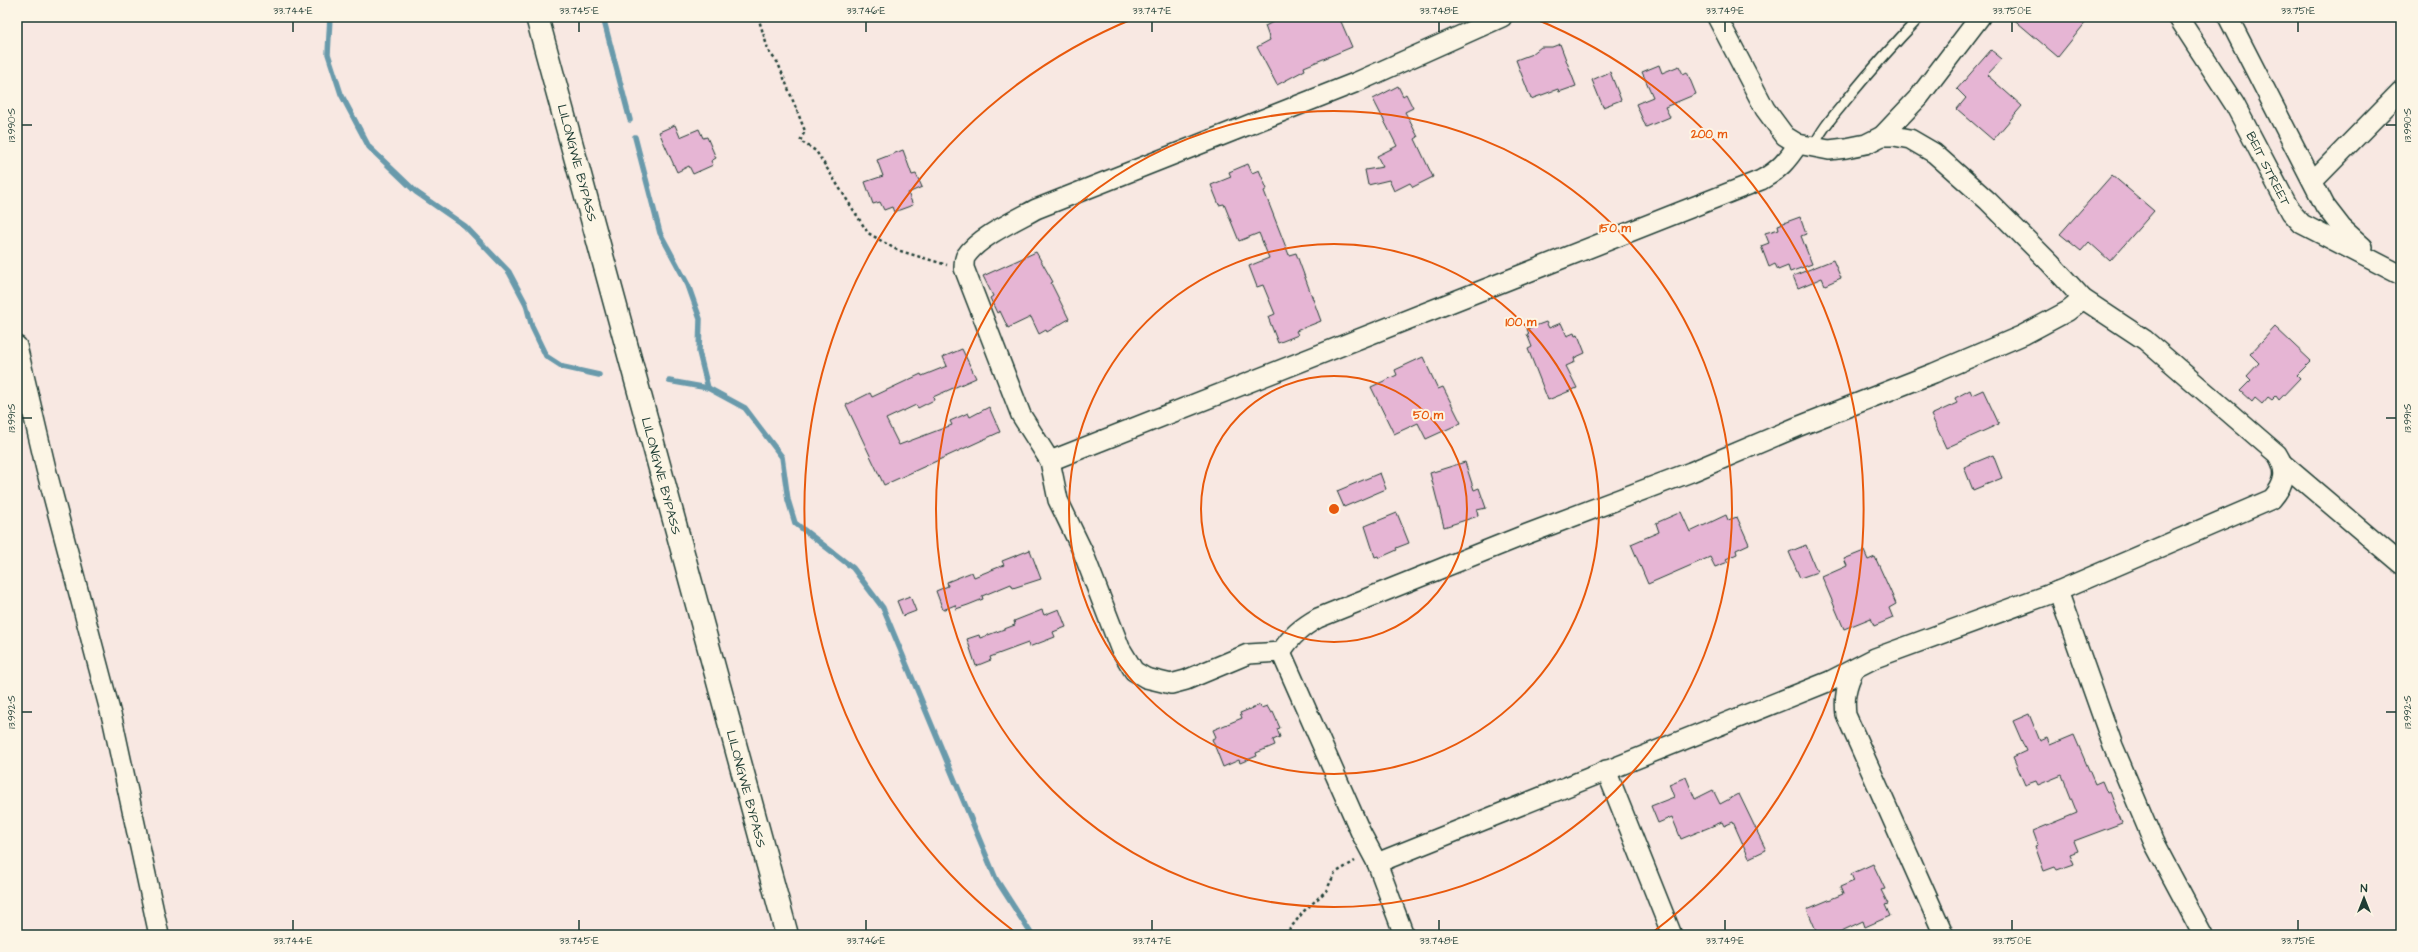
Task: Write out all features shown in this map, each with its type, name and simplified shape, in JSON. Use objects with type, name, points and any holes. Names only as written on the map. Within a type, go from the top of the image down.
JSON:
[{"type":"main road","name":"LILONGWE BYPASS","points":[[537,17],[787,935]]},
{"type":"street","points":[[1281,652],[1248,654],[1171,684],[1146,678],[1134,671],[1120,648],[1083,552],[1058,500],[1050,462],[1020,415],[964,268],[966,257],[979,244],[1036,209],[1357,82],[1502,17]]},
{"type":"street","points":[[1717,17],[1765,109],[1785,136],[1806,146],[1829,150],[1866,144],[1882,136],[1919,97],[1980,17]]},
{"type":"street","name":"BEIT STREET","points":[[2178,17],[2235,105],[2290,212],[2302,224],[2395,272]]},
{"type":"street","points":[[2228,17],[2325,206],[2342,228],[2395,272]]},
{"type":"street","points":[[2313,181],[2401,91]]},
{"type":"street","points":[[1882,136],[1894,136],[1910,139],[1934,153],[1988,201],[2050,263],[2083,299],[2145,340],[2277,454],[2283,464],[2401,564]]},
{"type":"street","points":[[1050,462],[1761,180],[1776,172],[1789,158],[1806,146]]},
{"type":"street","points":[[1281,652],[1289,640],[1303,626],[1318,618],[1527,534],[1692,472],[1797,427],[1934,373],[2023,335],[2068,311],[2083,299]]},
{"type":"street","points":[[17,346],[50,484],[113,722],[159,935]]},
{"type":"street","points":[[1377,862],[1854,670],[1875,658],[1928,637],[2058,591],[2272,499],[2281,488],[2285,476],[2283,464]]},
{"type":"street","points":[[2058,591],[2113,746],[2154,843],[2203,935]]},
{"type":"street","points":[[1281,652],[1361,833],[1377,862],[1404,935]]},
{"type":"street","points":[[1854,670],[1847,684],[1844,700],[1846,715],[1944,935]]},
{"type":"street","points":[[1606,770],[1672,935]]},
{"type":"lane","points":[[1806,146],[1820,134],[1875,64],[1920,17]]},
{"type":"path","points":[[758,17],[769,52],[778,63],[804,131],[800,141],[816,151],[868,233],[897,250],[943,264],[964,268]]},
{"type":"path","points":[[1285,935],[1304,911],[1326,891],[1334,873],[1355,862],[1359,854],[1361,833]]},
{"type":"building","points":[[1283,17],[1339,17],[1352,47],[1304,67],[1305,70],[1277,85],[1257,47],[1270,40],[1265,26]]},
{"type":"building","points":[[2011,17],[2090,17],[2058,57]]},
{"type":"building","points":[[1560,44],[1576,86],[1559,92],[1558,89],[1531,99],[1516,60],[1532,54],[1541,47],[1552,47]]},
{"type":"building","points":[[1991,50],[2002,59],[1987,75],[2022,106],[1993,140],[1957,109],[1966,98],[1957,89]]},
{"type":"building","points":[[1659,65],[1662,73],[1679,66],[1683,74],[1687,72],[1696,94],[1665,107],[1670,117],[1646,127],[1636,104],[1653,97],[1642,72]]},
{"type":"building","points":[[1610,72],[1621,100],[1603,107],[1592,80]]},
{"type":"building","points":[[1398,86],[1403,96],[1406,94],[1413,108],[1405,112],[1418,137],[1415,139],[1433,177],[1413,187],[1410,183],[1394,191],[1389,180],[1368,185],[1365,170],[1383,167],[1377,156],[1397,146],[1373,99]]},
{"type":"building","points":[[675,125],[680,137],[699,129],[703,138],[707,137],[716,158],[711,161],[713,165],[693,174],[689,166],[677,172],[659,132]]},
{"type":"building","points":[[903,150],[912,175],[916,174],[922,187],[908,193],[913,205],[894,212],[892,207],[884,210],[880,202],[873,204],[865,182],[883,176],[877,160]]},
{"type":"building","points":[[1248,164],[1252,173],[1259,170],[1267,189],[1264,191],[1289,255],[1296,253],[1321,321],[1296,331],[1298,335],[1278,343],[1268,317],[1275,314],[1263,285],[1257,287],[1249,266],[1269,258],[1259,233],[1239,241],[1224,204],[1219,205],[1211,185],[1231,177],[1229,172]]},
{"type":"building","points":[[2112,175],[2154,211],[2110,261],[2089,242],[2081,251],[2060,234]]},
{"type":"building","points":[[1800,217],[1806,234],[1801,236],[1812,264],[1790,272],[1788,266],[1778,270],[1775,264],[1769,267],[1761,246],[1769,243],[1765,233],[1779,229],[1778,225]]},
{"type":"building","points":[[1036,252],[1053,282],[1051,283],[1069,319],[1047,332],[1046,330],[1039,334],[1031,317],[1008,328],[1000,311],[997,313],[990,298],[993,296],[983,276]]},
{"type":"building","points":[[1833,260],[1841,278],[1825,285],[1822,278],[1798,288],[1793,276]]},
{"type":"building","points":[[1546,322],[1549,328],[1561,323],[1567,336],[1574,333],[1575,336],[1578,335],[1585,353],[1574,358],[1575,362],[1566,366],[1577,388],[1548,400],[1528,349],[1532,347],[1527,334],[1529,334],[1527,329]]},
{"type":"building","points":[[2275,327],[2311,361],[2297,375],[2300,378],[2279,400],[2276,396],[2272,400],[2268,397],[2262,404],[2255,398],[2252,402],[2240,391],[2251,380],[2247,376],[2259,363],[2250,354]]},
{"type":"building","points":[[962,349],[976,378],[933,397],[934,400],[918,408],[916,405],[886,419],[899,445],[952,425],[950,421],[968,413],[970,417],[989,407],[1000,432],[884,485],[846,405],[870,393],[872,397],[921,374],[922,376],[947,366],[943,357]]},
{"type":"building","points":[[1423,357],[1438,389],[1443,387],[1461,423],[1426,439],[1418,423],[1394,434],[1371,387],[1397,375],[1395,370]]},
{"type":"building","points":[[1970,390],[1972,395],[1983,390],[1999,424],[1946,448],[1931,415],[1957,403],[1955,398]]},
{"type":"building","points":[[1993,455],[2002,478],[1973,490],[1964,467]]},
{"type":"building","points":[[1465,462],[1474,490],[1479,488],[1486,508],[1477,510],[1478,516],[1444,527],[1430,473]]},
{"type":"building","points":[[1380,473],[1386,489],[1344,507],[1337,491]]},
{"type":"building","points":[[1681,512],[1690,532],[1726,515],[1728,520],[1737,517],[1749,544],[1736,550],[1737,554],[1726,559],[1728,562],[1715,567],[1710,557],[1648,584],[1631,544],[1659,532],[1656,523]]},
{"type":"building","points":[[1397,513],[1409,543],[1396,548],[1397,550],[1379,558],[1378,556],[1375,557],[1365,526]]},
{"type":"building","points":[[1806,545],[1817,572],[1800,578],[1789,552]]},
{"type":"building","points":[[1030,550],[1041,579],[1013,588],[1011,584],[982,596],[983,599],[968,605],[956,609],[955,605],[943,610],[936,591],[948,586],[947,582],[972,572],[974,577],[1004,565],[1002,561]]},
{"type":"building","points":[[1864,551],[1868,560],[1875,557],[1890,590],[1896,604],[1889,608],[1893,618],[1874,626],[1871,618],[1844,629],[1822,577],[1847,566],[1844,559]]},
{"type":"building","points":[[910,596],[916,611],[903,616],[897,601]]},
{"type":"building","points":[[1059,609],[1066,627],[1053,632],[1055,637],[1029,647],[1028,643],[990,657],[991,660],[976,666],[967,639],[979,635],[980,638],[1015,625],[1014,621],[1042,610],[1044,615]]},
{"type":"building","points":[[1260,705],[1261,708],[1267,706],[1271,713],[1273,712],[1280,728],[1277,729],[1280,737],[1273,740],[1275,745],[1256,753],[1257,756],[1240,763],[1239,760],[1223,767],[1212,739],[1216,737],[1213,730],[1242,718],[1240,713]]},
{"type":"building","points":[[2029,714],[2040,741],[2047,738],[2050,745],[2074,735],[2095,784],[2102,781],[2107,793],[2110,792],[2122,823],[2074,841],[2078,851],[2070,854],[2074,864],[2057,870],[2055,867],[2044,871],[2035,846],[2038,845],[2033,831],[2077,813],[2062,775],[2038,785],[2036,781],[2025,785],[2013,757],[2026,751],[2013,721]]},
{"type":"building","points":[[1686,777],[1695,799],[1713,790],[1720,804],[1739,794],[1766,850],[1749,858],[1733,822],[1724,826],[1722,822],[1681,839],[1672,817],[1658,823],[1651,806],[1674,797],[1669,784]]},
{"type":"building","points":[[1873,864],[1885,889],[1881,890],[1888,904],[1885,905],[1890,916],[1865,927],[1863,921],[1833,935],[1818,935],[1807,909],[1843,894],[1840,887],[1854,881],[1851,874]]},
{"type":"waterway","points":[[330,17],[328,54],[341,94],[369,147],[416,192],[465,226],[509,272],[526,304],[532,327],[546,356],[563,367],[599,375]]},
{"type":"waterway","points":[[603,17],[630,120]]},
{"type":"waterway","points":[[635,137],[660,233],[688,285],[700,319],[699,352],[708,388]]},
{"type":"waterway","points":[[669,381],[708,388],[745,408],[782,457],[788,500],[795,523],[853,568],[883,608],[996,879],[1032,935]]}]
